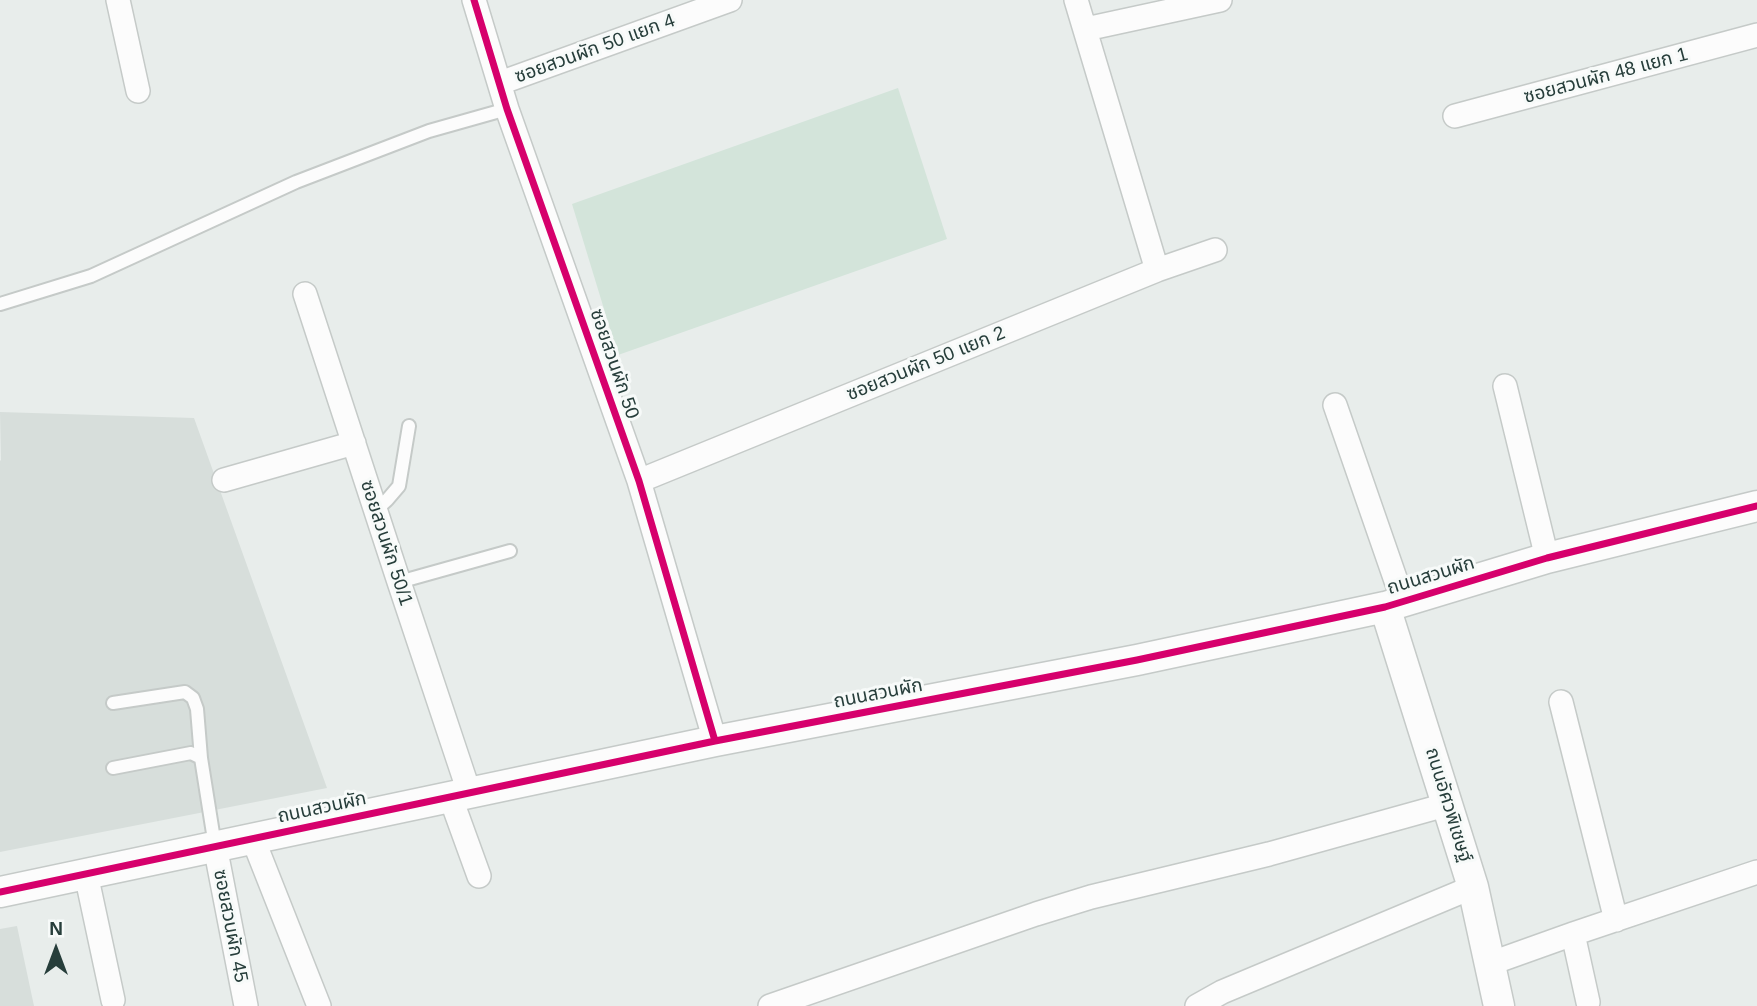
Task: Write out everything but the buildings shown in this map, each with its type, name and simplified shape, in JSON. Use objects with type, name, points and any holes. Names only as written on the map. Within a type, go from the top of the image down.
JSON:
[{"type":"street","points":[[118,0],[138,92]]},
{"type":"street","name":"ซอยสวนผัก 50","points":[[474,0],[507,108],[639,481],[715,741]]},
{"type":"street","name":"ซอยสวนผัก 50 แยก 4","points":[[500,83],[730,0]]},
{"type":"street","points":[[1076,0],[1157,270]]},
{"type":"street","points":[[1086,29],[1220,0]]},
{"type":"street","name":"ซอยสวนผัก 48 แยก 1","points":[[1455,116],[1757,35]]},
{"type":"street","name":"ซอยสวนผัก 50 แยก 2","points":[[639,481],[1157,270],[1215,250]]},
{"type":"street","name":"ซอยสวนผัก 50/1","points":[[305,293],[399,582],[460,794],[479,876]]},
{"type":"street","points":[[1505,386],[1547,558]]},
{"type":"street","points":[[1335,405],[1394,604]]},
{"type":"street","points":[[224,481],[354,443]]},
{"type":"street","name":"ถนนสวนผัก","points":[[0,892],[715,741],[1137,660],[1394,604],[1547,558],[1757,506]]},
{"type":"street","name":"ถนนอัศวพิเชษฐ์","points":[[1394,604],[1473,887],[1499,1006]]},
{"type":"street","points":[[1561,702],[1616,920]]},
{"type":"street","points":[[770,1006],[1091,897],[1269,854],[1448,804]]},
{"type":"street","points":[[253,839],[319,1006]]},
{"type":"street","name":"ซอยสวนผัก 45","points":[[215,846],[246,1006]]},
{"type":"street","points":[[1489,964],[1757,872]]},
{"type":"street","points":[[86,874],[113,1000]]},
{"type":"street","points":[[1197,1006],[1222,992],[1473,887]]},
{"type":"street","points":[[1573,934],[1588,1002]]},
{"type":"lane","points":[[0,304],[90,276],[308,177],[429,131],[507,108]]},
{"type":"lane","points":[[376,510],[399,486],[409,426]]},
{"type":"lane","points":[[399,582],[510,551]]},
{"type":"lane","points":[[113,703],[185,692],[193,698],[197,709],[201,758],[215,846]]},
{"type":"lane","points":[[113,768],[191,753],[201,758]]},
{"type":"shaded area","points":[[0,412],[194,418],[327,788],[0,852]]},
{"type":"shaded area","points":[[17,926],[34,1006],[0,1006],[0,929]]},
{"type":"green space","points":[[898,88],[947,239],[618,355],[572,204]]},
{"type":"cycle path","points":[[474,0],[507,109],[639,481],[715,741]]},
{"type":"cycle path","points":[[0,892],[715,741],[1137,660],[1385,607],[1547,558],[1757,506]]}]
